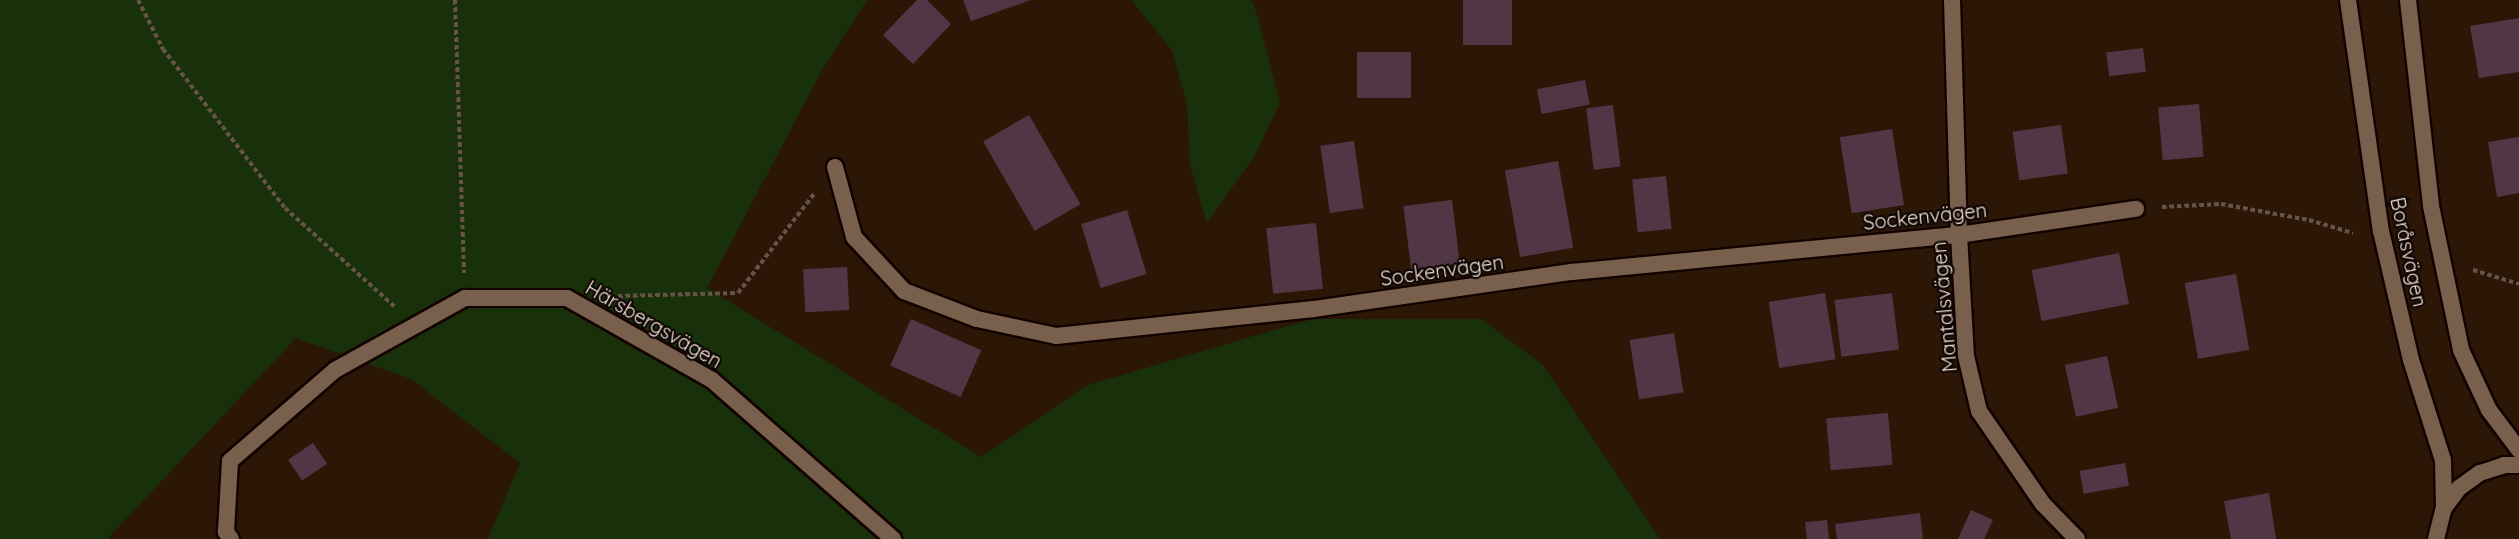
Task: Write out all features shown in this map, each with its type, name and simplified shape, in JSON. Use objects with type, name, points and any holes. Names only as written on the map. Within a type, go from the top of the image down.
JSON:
[{"type":"street","name":"Mantalsvägen","points":[[1952,0],[1959,236],[1966,356],[1979,411],[2043,504],[2077,539]]},
{"type":"street","name":"Boråsvägen","points":[[2348,0],[2350,32],[2381,231],[2411,360],[2443,460],[2444,508],[2436,539]]},
{"type":"street","name":"Boråsvägen","points":[[2408,0],[2431,206],[2461,350],[2489,410],[2519,450]]},
{"type":"street","name":"Sockenvägen","points":[[835,167],[854,237],[904,291],[977,319],[1056,336],[1314,309],[1572,272],[1959,236],[2136,208]]},
{"type":"street","points":[[231,539],[226,532],[230,460],[335,370],[465,297]]},
{"type":"street","name":"Härsbergsvägen","points":[[465,297],[567,298],[712,380],[893,539]]},
{"type":"street","name":"Boråsvägen","points":[[2444,508],[2459,488],[2480,472],[2504,465],[2519,465]]},
{"type":"path","points":[[138,0],[163,49],[285,208],[416,325]]},
{"type":"path","points":[[455,0],[465,297]]},
{"type":"path","points":[[612,296],[738,293],[835,167]]},
{"type":"path","points":[[2136,208],[2222,204],[2309,220],[2353,233]]},
{"type":"path","points":[[2473,270],[2519,284]]},
{"type":"green space","points":[[0,0],[867,0],[821,72],[707,288],[981,457],[1088,385],[1312,319],[1481,319],[1543,365],[1660,539],[488,539],[520,463],[411,379],[296,338],[110,536],[110,539],[0,539]]},
{"type":"green space","points":[[1131,0],[1250,0],[1254,4],[1280,103],[1255,155],[1207,223],[1190,165],[1187,104],[1172,50]]},
{"type":"building","points":[[917,0],[927,0],[951,24],[913,64],[883,35]]},
{"type":"building","points":[[963,0],[1031,0],[971,21]]},
{"type":"building","points":[[1463,0],[1512,0],[1512,45],[1463,45]]},
{"type":"building","points":[[2519,18],[2519,72],[2479,78],[2470,26]]},
{"type":"building","points":[[2143,48],[2146,72],[2109,76],[2106,53]]},
{"type":"building","points":[[1357,52],[1411,52],[1411,98],[1357,98]]},
{"type":"building","points":[[1585,80],[1590,105],[1542,114],[1537,89]]},
{"type":"building","points":[[2199,104],[2204,157],[2163,160],[2158,108]]},
{"type":"building","points":[[1613,105],[1621,167],[1594,170],[1586,108]]},
{"type":"building","points":[[1029,115],[1080,204],[1035,231],[983,142]]},
{"type":"building","points":[[2061,125],[2068,174],[2019,180],[2012,132]]},
{"type":"building","points":[[1892,129],[1904,205],[1852,213],[1840,137]]},
{"type":"building","points":[[2519,137],[2519,193],[2497,197],[2488,142]]},
{"type":"building","points":[[1354,141],[1363,208],[1330,213],[1320,146]]},
{"type":"building","points":[[1558,161],[1573,248],[1520,257],[1505,170]]},
{"type":"building","points":[[1666,176],[1672,229],[1638,232],[1632,180]]},
{"type":"building","points":[[1452,200],[1460,264],[1411,269],[1403,206]]},
{"type":"building","points":[[1127,210],[1147,274],[1101,288],[1081,224]]},
{"type":"building","points":[[1316,223],[1323,289],[1273,294],[1266,228]]},
{"type":"building","points":[[2119,253],[2129,304],[2042,321],[2032,270]]},
{"type":"building","points":[[847,267],[849,310],[805,312],[803,269]]},
{"type":"building","points":[[2236,274],[2249,350],[2198,359],[2185,283]]},
{"type":"building","points":[[1825,293],[1835,359],[1779,368],[1769,302]]},
{"type":"building","points":[[1892,293],[1899,350],[1841,357],[1834,300]]},
{"type":"building","points":[[911,319],[981,350],[961,397],[890,366]]},
{"type":"building","points":[[1674,333],[1683,392],[1639,399],[1630,340]]},
{"type":"building","points":[[2107,356],[2118,408],[2076,417],[2065,365]]},
{"type":"building","points":[[1888,413],[1893,465],[1831,470],[1826,418]]},
{"type":"building","points":[[313,443],[327,464],[302,481],[288,460]]},
{"type":"building","points":[[2125,463],[2129,486],[2084,494],[2080,471]]},
{"type":"building","points":[[2269,493],[2276,539],[2231,539],[2224,501]]},
{"type":"building","points":[[1971,510],[1993,520],[1984,539],[1958,539]]},
{"type":"building","points":[[1920,513],[1923,539],[1837,539],[1835,524]]},
{"type":"building","points":[[1827,520],[1829,539],[1807,539],[1805,522]]}]
